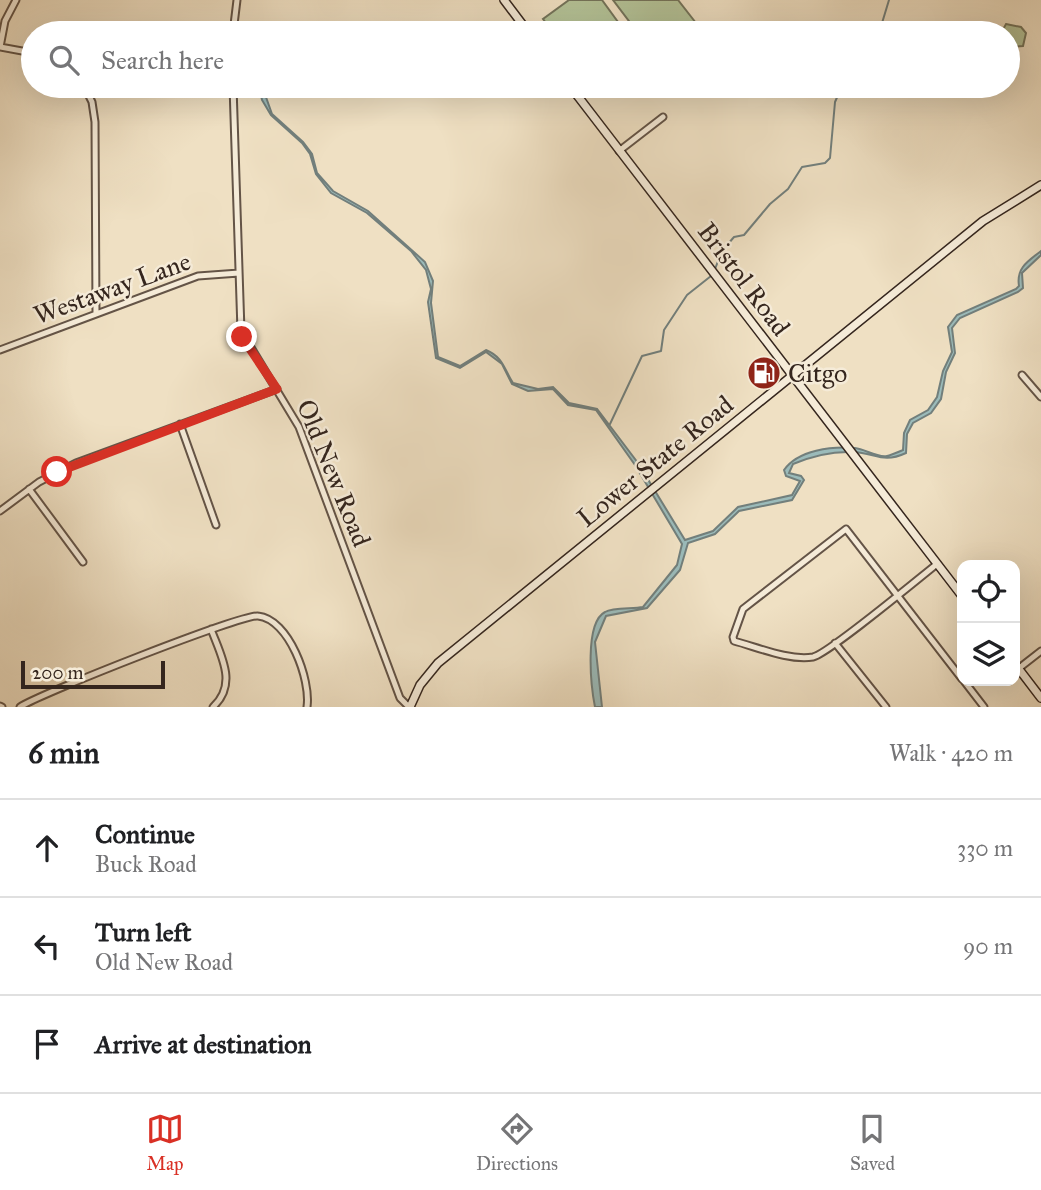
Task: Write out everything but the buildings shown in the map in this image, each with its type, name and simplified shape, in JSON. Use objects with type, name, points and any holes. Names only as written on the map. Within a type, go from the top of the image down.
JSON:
[{"type":"main road","points":[[504,0],[520,21]]},
{"type":"main road","name":"Bristol Road","points":[[579,98],[957,590]]},
{"type":"main road","name":"Lower State Road","points":[[409,707],[420,685],[438,663],[983,221],[1041,185]]},
{"type":"main road","points":[[1020,671],[1041,698]]},
{"type":"street","points":[[16,0],[5,20],[0,47],[21,50]]},
{"type":"street","points":[[234,21],[237,0]]},
{"type":"street","points":[[90,98],[95,122],[96,314]]},
{"type":"street","name":"Old New Road","points":[[233,98],[242,337],[299,427],[400,698],[409,707]]},
{"type":"street","points":[[619,151],[663,117]]},
{"type":"street","name":"Westaway Lane","points":[[0,350],[198,276],[239,273]]},
{"type":"street","points":[[1022,374],[1041,397]]},
{"type":"street","points":[[0,511],[29,489],[76,463],[277,389]]},
{"type":"street","points":[[180,424],[216,525]]},
{"type":"street","points":[[29,489],[83,562]]},
{"type":"street","points":[[937,564],[898,594],[835,643],[811,658],[734,641],[733,637],[743,609],[846,529],[898,594],[957,672]]},
{"type":"street","points":[[20,707],[211,629],[253,616],[269,619],[280,626],[288,637],[303,679],[307,707]]},
{"type":"street","points":[[211,629],[227,677],[223,695],[213,707]]},
{"type":"street","points":[[835,643],[886,707]]},
{"type":"street","points":[[1020,665],[1041,651]]},
{"type":"street","points":[[968,686],[984,707]]},
{"type":"green space","points":[[569,0],[602,0],[617,21],[545,21],[543,19]]},
{"type":"green space","points":[[613,0],[678,0],[694,21],[629,21]]},
{"type":"green space","points":[[1020,27],[1026,33],[1023,46],[1020,46]]},
{"type":"water","points":[[266,98],[272,114],[303,142],[312,154],[317,173],[333,191],[368,211],[425,262],[433,281],[431,303],[438,357],[460,366],[486,350],[500,360],[513,383],[538,389],[553,387],[569,403],[597,409],[638,463],[685,540],[713,531],[738,507],[792,495],[800,481],[786,476],[784,470],[790,463],[807,454],[846,448],[883,456],[903,450],[904,433],[910,420],[928,410],[937,397],[943,371],[952,352],[948,327],[957,315],[1016,289],[1024,265],[1041,251],[1041,255],[1022,273],[1023,288],[960,318],[952,328],[955,353],[946,372],[941,399],[931,413],[913,423],[907,434],[906,453],[885,458],[837,452],[793,464],[789,473],[801,476],[804,480],[792,500],[739,511],[715,534],[688,543],[680,570],[647,608],[606,616],[595,642],[602,707],[595,707],[591,656],[598,618],[608,610],[643,607],[677,565],[682,544],[635,465],[596,410],[568,405],[553,389],[528,391],[512,384],[502,364],[486,352],[460,368],[436,358],[428,302],[431,289],[426,270],[411,251],[367,213],[331,193],[316,174],[310,154],[302,143],[271,115],[262,100]]},
{"type":"waterway","points":[[883,21],[889,0]]},
{"type":"waterway","points":[[715,269],[722,251],[734,237],[744,235],[770,204],[788,189],[802,167],[825,163],[830,158],[837,98]]},
{"type":"waterway","points":[[610,424],[642,356],[661,351],[664,330],[687,295],[711,276]]},
{"type":"place","name":"Citgo","points":[[764,373]]},
{"type":"route","points":[[57,472],[277,389],[242,337]]}]
